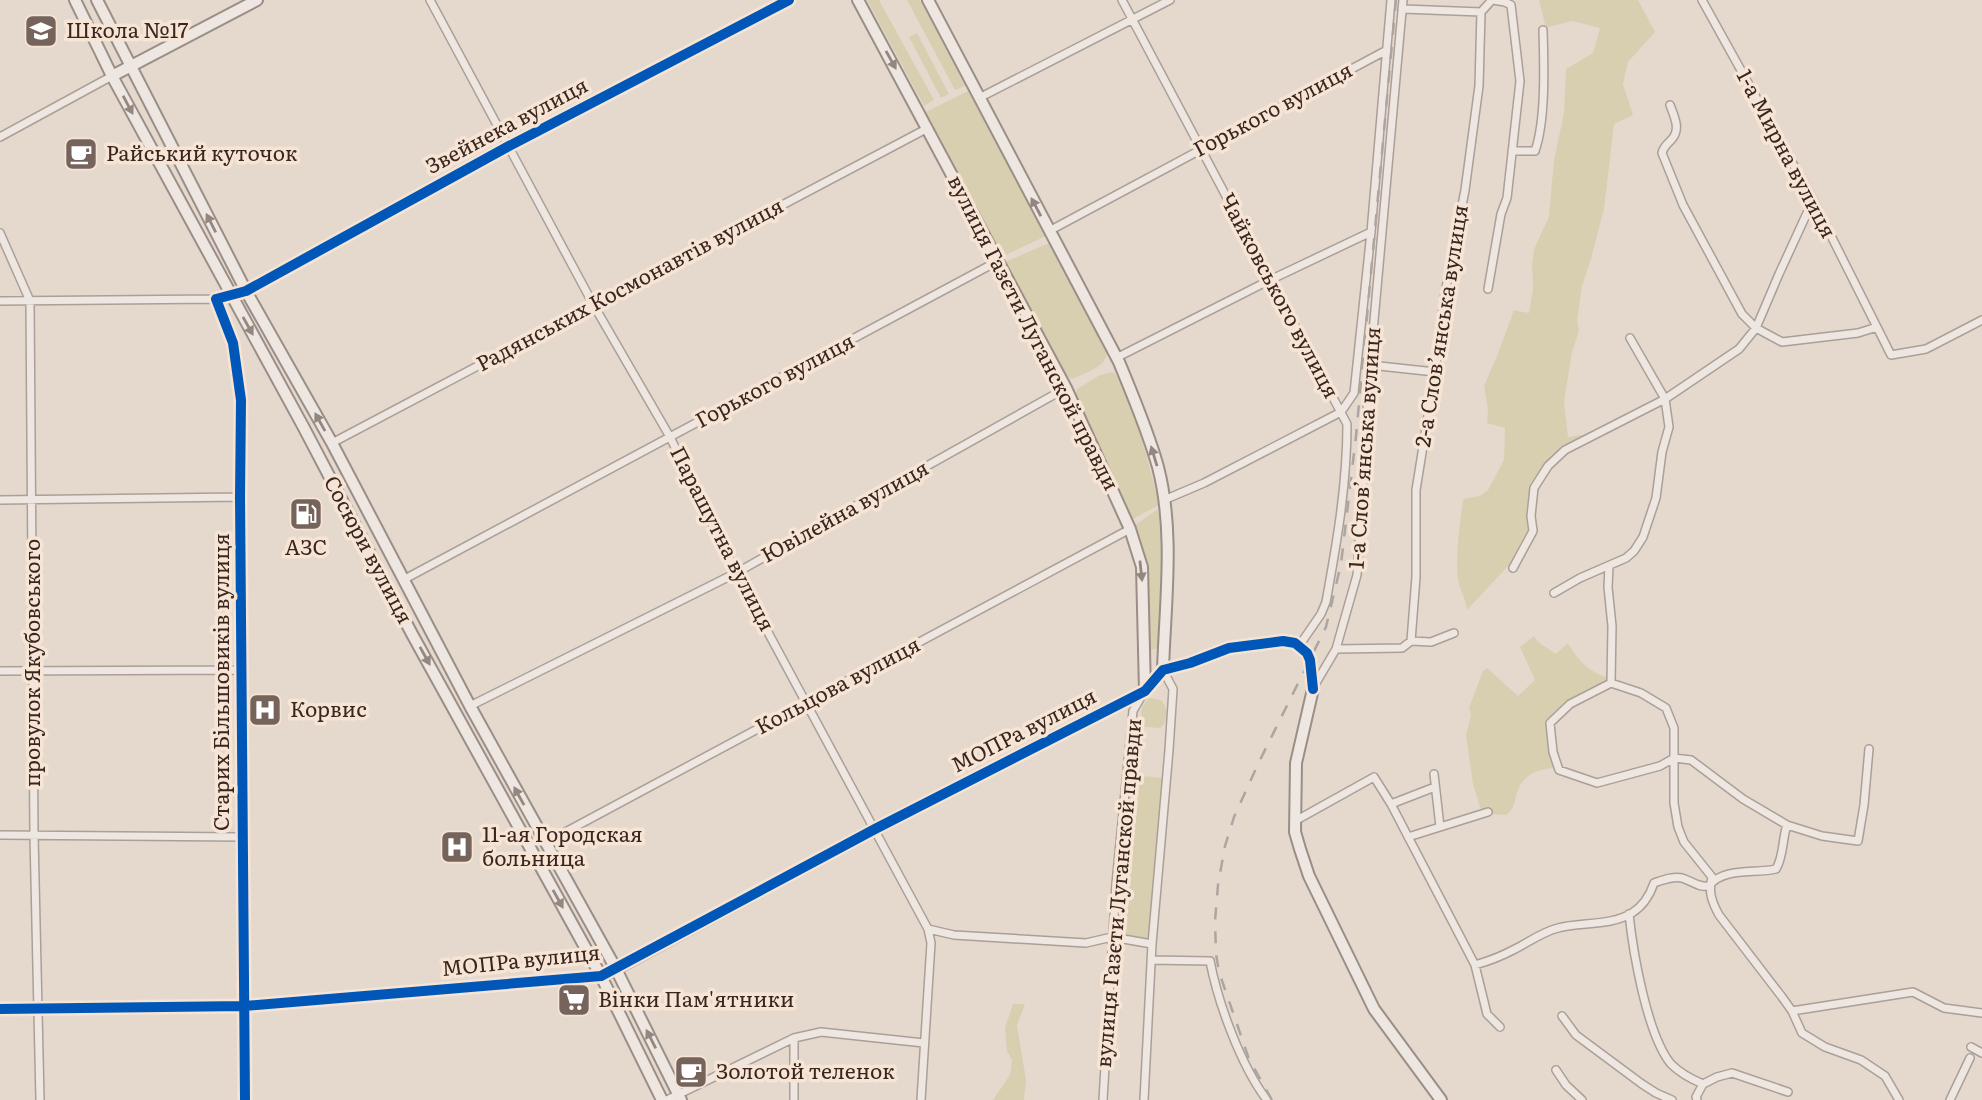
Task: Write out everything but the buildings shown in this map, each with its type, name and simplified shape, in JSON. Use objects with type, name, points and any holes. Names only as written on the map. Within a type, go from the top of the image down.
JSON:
[{"type":"street","name":"Сосюри вулиця","points":[[75,0],[113,76],[304,428],[412,634],[680,1097]]},
{"type":"street","name":"Сосюри вулиця","points":[[97,0],[246,291],[332,443],[545,843],[609,972],[664,1100]]},
{"type":"street","points":[[0,137],[257,0]]},
{"type":"street","name":"Парашутна вулиця","points":[[430,0],[593,304],[670,437],[736,573],[928,929],[931,943],[921,1100]]},
{"type":"street","name":"Звейнека вулиця","points":[[246,291],[509,146],[789,0]]},
{"type":"street","name":"вулиця Газєти Луганской правди","points":[[858,0],[1066,388],[1130,529],[1142,568],[1144,691],[1133,711],[1116,884],[1103,1100]]},
{"type":"street","name":"вулиця Газєти Луганской правди","points":[[928,0],[1116,358],[1142,417],[1158,469],[1164,500],[1167,549],[1163,670],[1173,689],[1152,944],[1144,1100]]},
{"type":"street","name":"Чайковського вулиця","points":[[1122,0],[1347,424],[1343,504],[1326,602],[1299,646]]},
{"type":"street","points":[[979,97],[1170,0]]},
{"type":"street","points":[[1164,500],[1204,483],[1341,412],[1354,393],[1391,0]]},
{"type":"street","name":"1-а Слов’янська вулиця","points":[[1404,0],[1370,365],[1357,575],[1336,649],[1313,689],[1296,763],[1295,832],[1309,876],[1374,1009],[1441,1100]]},
{"type":"street","points":[[1403,9],[1481,12],[1493,0],[1511,5],[1520,81],[1507,198],[1501,214],[1488,289]]},
{"type":"street","name":"1-а Мирна вулиця","points":[[1702,0],[1813,200],[1891,355],[1926,349],[1982,320]]},
{"type":"street","name":"2-а Слов’янська вулиця","points":[[1411,641],[1416,577],[1416,490],[1445,293],[1465,190],[1479,86],[1481,12]]},
{"type":"street","points":[[1512,151],[1535,152],[1540,138],[1543,30]]},
{"type":"street","name":"Горького вулиця","points":[[1049,231],[1387,50]]},
{"type":"street","points":[[1670,105],[1677,130],[1674,137],[1663,147],[1662,153],[1676,192],[1742,314],[1756,328],[1782,342],[1858,333],[1877,327]]},
{"type":"street","name":"Радянських Космонавтів вулиця","points":[[332,443],[928,128]]},
{"type":"street","points":[[1514,568],[1533,531],[1531,516],[1534,488],[1548,466],[1566,450],[1665,399],[1739,349],[1756,328],[1813,200]]},
{"type":"street","points":[[1116,358],[1371,232]]},
{"type":"street","name":"провулок Якубовського","points":[[0,233],[30,301],[34,835],[40,1100]]},
{"type":"street","name":"Горького вулиця","points":[[404,580],[998,261]]},
{"type":"street","points":[[0,301],[216,299],[246,291]]},
{"type":"street","name":"Старих Більшовиків вулиця","points":[[216,299],[233,343],[241,400],[245,1100]]},
{"type":"street","points":[[1553,593],[1626,558],[1634,551],[1643,537],[1656,498],[1662,453],[1669,427],[1665,399],[1630,338]]},
{"type":"street","points":[[1370,365],[1435,372]]},
{"type":"street","name":"Ювілейна вулиця","points":[[470,706],[736,573],[1066,388]]},
{"type":"street","points":[[0,500],[240,498]]},
{"type":"street","name":"Кольцова вулиця","points":[[545,843],[1130,529]]},
{"type":"street","points":[[1609,566],[1611,683]]},
{"type":"street","points":[[1336,649],[1402,648],[1411,641],[1431,642],[1454,633]]},
{"type":"street","points":[[1144,691],[1163,670],[1229,648],[1283,641],[1299,646],[1307,653],[1313,689]]},
{"type":"street","points":[[0,671],[241,670]]},
{"type":"street","points":[[1869,749],[1858,841],[1822,836],[1787,825],[1743,799],[1691,760],[1674,758],[1660,766],[1597,783],[1559,770],[1553,752],[1550,723],[1570,704],[1611,683],[1641,693],[1666,708],[1674,729],[1674,758],[1674,803],[1678,827],[1684,842],[1712,877],[1709,886],[1711,900],[1719,915],[1792,1011],[1802,1033],[1825,1047],[1861,1060],[1885,1076],[1899,1100]]},
{"type":"street","name":"МОПРа вулиця","points":[[0,1009],[245,1006],[609,972],[875,829],[1144,691]]},
{"type":"street","points":[[1434,774],[1440,827]]},
{"type":"street","points":[[1295,821],[1374,778],[1391,804],[1475,965],[1487,1014],[1500,1027]]},
{"type":"street","points":[[1391,804],[1435,787]]},
{"type":"street","points":[[1408,838],[1488,812]]},
{"type":"street","points":[[1475,965],[1491,961],[1558,928],[1588,925],[1629,914],[1650,896],[1654,883],[1666,879],[1681,878],[1703,887],[1709,886],[1714,879],[1727,875],[1776,869],[1781,861],[1783,836],[1787,825]]},
{"type":"street","points":[[0,835],[242,837]]},
{"type":"street","points":[[1629,914],[1632,944],[1643,995],[1658,1040],[1670,1062],[1688,1077],[1703,1084]]},
{"type":"street","points":[[928,929],[954,935],[1086,943],[1112,937],[1152,944]]},
{"type":"street","points":[[1151,960],[1210,961],[1219,998],[1240,1050],[1250,1073],[1267,1100]]},
{"type":"street","points":[[1792,1011],[1913,992],[1944,1008],[1982,1013]]},
{"type":"street","points":[[1562,1016],[1576,1035],[1642,1084],[1672,1100]]},
{"type":"street","points":[[664,1100],[680,1097],[794,1038],[821,1032],[924,1043]]},
{"type":"street","points":[[794,1038],[794,1100]]},
{"type":"street","points":[[1971,1047],[1982,1054]]},
{"type":"street","points":[[1950,1100],[1970,1058]]},
{"type":"street","points":[[1556,1070],[1581,1100]]},
{"type":"street","points":[[1697,1100],[1703,1084],[1732,1073],[1788,1093]]},
{"type":"shaded area","points":[[867,0],[879,0],[934,100],[924,106]]},
{"type":"shaded area","points":[[907,0],[920,0],[965,86],[955,90]]},
{"type":"shaded area","points":[[1539,0],[1638,0],[1655,32],[1628,62],[1623,84],[1633,115],[1614,124],[1604,209],[1582,286],[1577,321],[1579,331],[1572,352],[1564,402],[1568,437],[1589,434],[1562,446],[1546,461],[1530,484],[1526,511],[1528,529],[1509,565],[1467,610],[1457,568],[1463,499],[1480,496],[1488,490],[1504,460],[1505,428],[1487,423],[1488,409],[1484,386],[1514,310],[1529,313],[1533,289],[1534,249],[1549,217],[1554,160],[1564,113],[1566,69],[1593,53],[1600,28],[1573,21],[1548,27]]},
{"type":"shaded area","points":[[917,33],[949,94],[941,98],[909,37]]},
{"type":"shaded area","points":[[968,91],[1046,236],[1003,256],[926,112]]},
{"type":"shaded area","points":[[1049,243],[1107,354],[1098,366],[1072,379],[1063,373],[1005,262]]},
{"type":"shaded area","points":[[1113,372],[1133,413],[1159,505],[1133,519],[1075,397],[1077,389],[1100,375]]},
{"type":"shaded area","points":[[1158,509],[1161,562],[1159,648],[1150,650],[1146,570],[1135,525]]},
{"type":"shaded area","points":[[1534,636],[1538,642],[1556,654],[1568,643],[1584,665],[1608,678],[1606,682],[1567,702],[1545,723],[1554,768],[1540,770],[1525,778],[1508,813],[1493,814],[1491,807],[1481,810],[1473,784],[1466,735],[1471,715],[1469,708],[1483,671],[1487,668],[1518,696],[1535,680],[1520,647]]},
{"type":"shaded area","points":[[1150,698],[1161,700],[1165,707],[1167,714],[1160,728],[1145,727],[1143,723],[1142,707]]},
{"type":"shaded area","points":[[1132,775],[1163,778],[1149,939],[1117,934]]},
{"type":"shaded area","points":[[1013,1004],[1025,1004],[1017,1025],[1026,1080],[1024,1100],[993,1100],[1010,1075],[1012,1060],[1007,1051],[1005,1028]]},
{"type":"railway","points":[[1272,1100],[1249,1059],[1219,972],[1215,921],[1218,885],[1225,846],[1234,817],[1326,627],[1341,564],[1356,436],[1396,0]]},
{"type":"cycle path","points":[[245,1100],[241,400],[233,343],[216,299],[246,291],[509,146],[789,0]]},
{"type":"cycle path","points":[[0,1009],[245,1006],[601,976],[875,829],[1145,691],[1163,670],[1229,648],[1283,641],[1295,643],[1307,653],[1313,689]]},
{"type":"place","name":"Школа №17","points":[[41,31]]},
{"type":"place","name":"Райський куточок","points":[[81,154]]},
{"type":"place","name":"АЗС","points":[[306,514]]},
{"type":"place","name":"Корвис","points":[[265,710]]},
{"type":"place","name":"11-ая Городская больница","points":[[457,847]]},
{"type":"place","name":"Вінки Пам'ятники","points":[[574,1000]]},
{"type":"place","name":"Золотой теленок","points":[[691,1072]]}]
